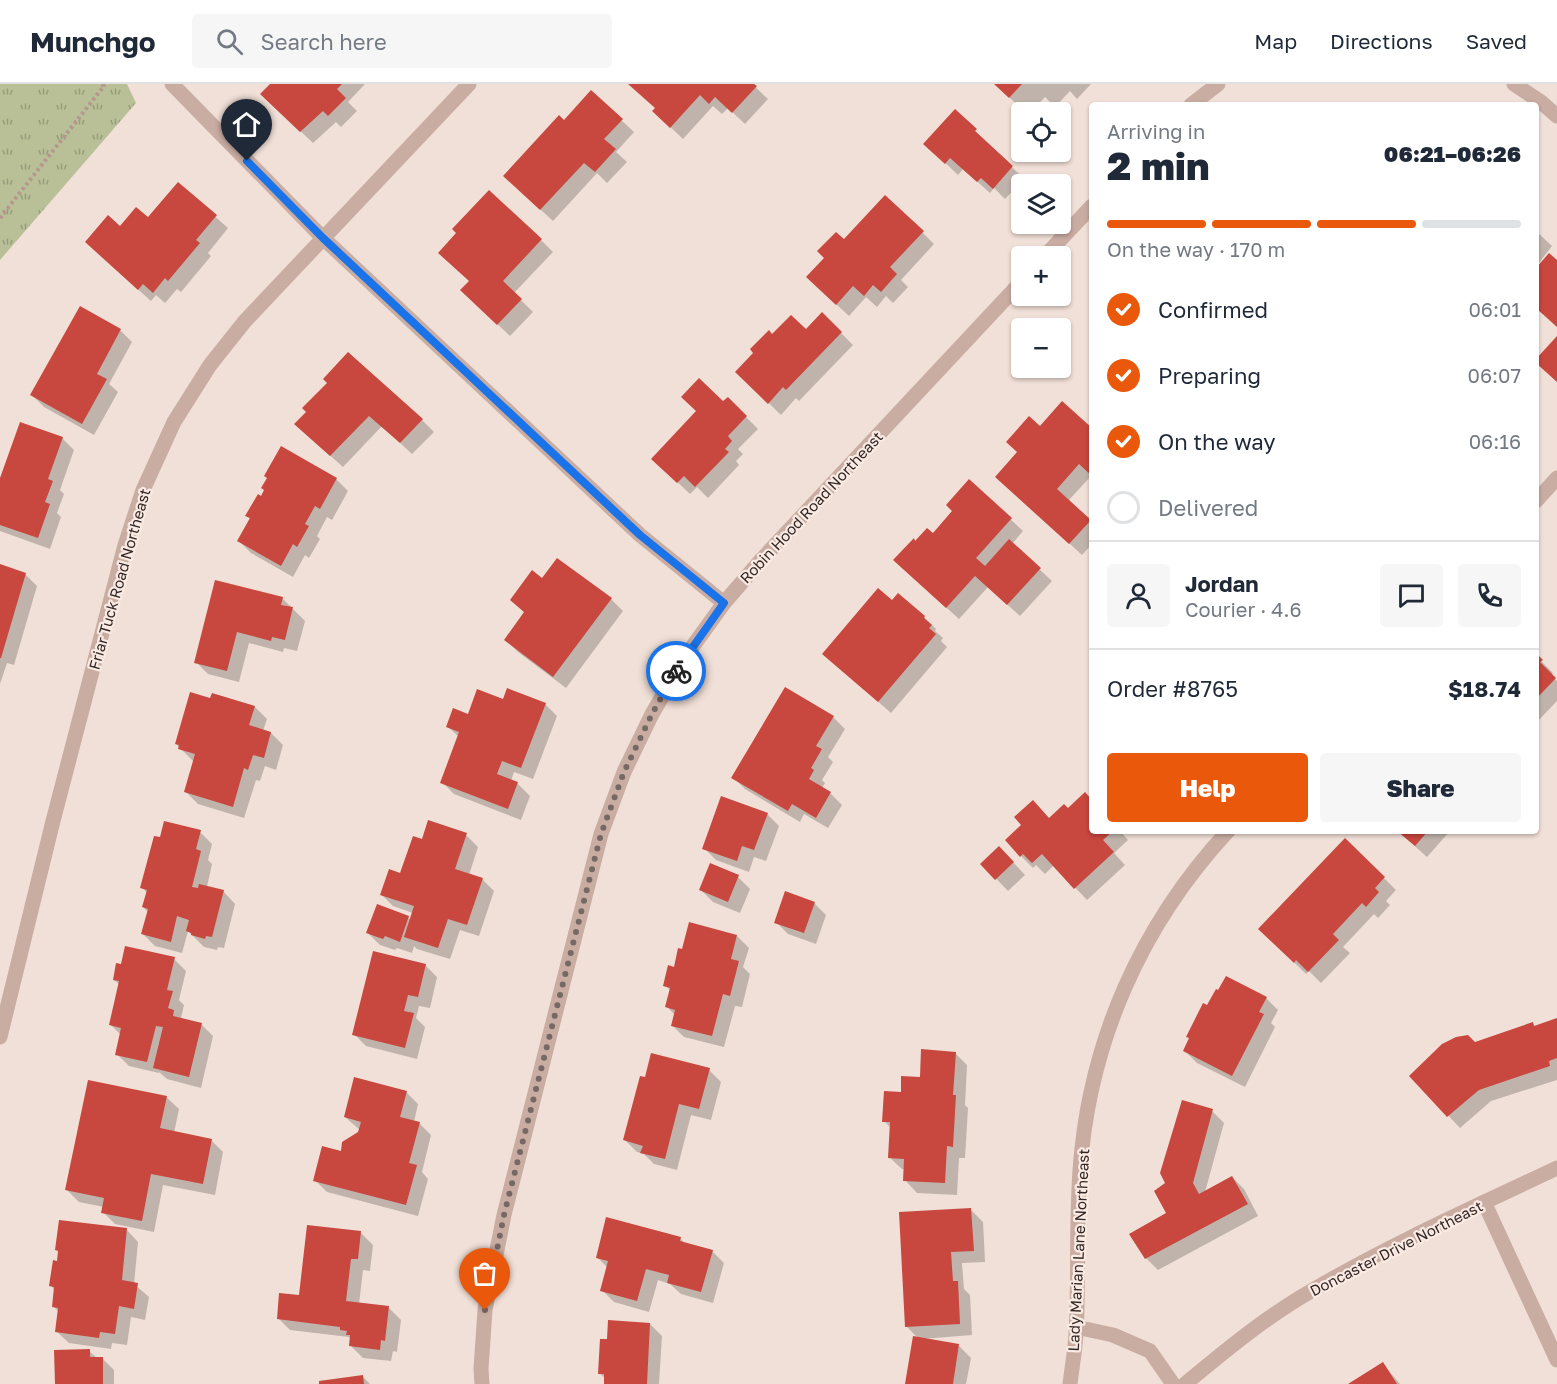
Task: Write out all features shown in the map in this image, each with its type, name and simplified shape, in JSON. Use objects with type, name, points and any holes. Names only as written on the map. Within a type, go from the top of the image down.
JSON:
[{"type":"street","points":[[172,84],[323,238],[640,535],[724,603]]},
{"type":"street","name":"Friar Tuck Road Northeast","points":[[0,1037],[53,821],[122,557],[143,490],[174,422],[210,365],[245,321],[469,84]]},
{"type":"street","points":[[1195,102],[1218,84]]},
{"type":"street","points":[[1514,84],[1557,116]]},
{"type":"street","points":[[1054,246],[1089,209]]},
{"type":"street","name":"Robin Hood Road Northeast","points":[[482,1384],[485,1310],[504,1215],[601,834],[624,772],[652,714],[685,657],[724,603],[762,559],[1011,293]]},
{"type":"street","points":[[1539,498],[1557,478]]},
{"type":"street","name":"Lady Marian Lane Northeast","points":[[1070,1384],[1076,1327],[1080,1170],[1089,1097],[1102,1044],[1118,1000],[1160,918],[1225,834]]},
{"type":"street","name":"Doncaster Drive Northeast","points":[[1185,1384],[1246,1334],[1311,1291],[1366,1260],[1557,1168]]},
{"type":"street","points":[[1485,1202],[1557,1360]]},
{"type":"street","points":[[1076,1327],[1113,1335],[1150,1351],[1173,1384]]},
{"type":"path","points":[[0,218],[104,86],[102,84]]},
{"type":"green space","points":[[0,84],[127,84],[136,103],[0,260]]},
{"type":"building","points":[[270,84],[342,84],[337,89],[346,98],[328,116],[323,111],[300,132],[260,94]]},
{"type":"building","points":[[628,84],[754,84],[757,86],[732,113],[715,97],[709,104],[700,95],[670,128],[652,111],[655,108]]},
{"type":"building","points":[[994,84],[1022,84],[1009,98]]},
{"type":"building","points":[[591,90],[623,119],[604,139],[616,149],[595,172],[584,163],[540,210],[503,176],[559,115],[564,120]]},
{"type":"building","points":[[955,109],[1013,166],[993,189],[981,178],[977,182],[950,158],[945,164],[923,144]]},
{"type":"building","points":[[178,182],[217,215],[196,240],[200,243],[168,281],[165,278],[153,293],[143,284],[138,290],[85,242],[108,215],[120,226],[136,207],[148,217]]},
{"type":"building","points":[[489,190],[542,239],[503,281],[522,299],[497,325],[460,290],[469,281],[438,253],[456,233],[452,229]]},
{"type":"building","points":[[885,195],[924,231],[890,267],[897,274],[881,292],[873,285],[864,296],[853,286],[836,305],[806,277],[824,258],[817,251],[836,232],[844,239]]},
{"type":"building","points":[[1549,253],[1557,260],[1557,327],[1539,311],[1539,265]]},
{"type":"building","points":[[80,306],[121,329],[97,374],[107,379],[82,424],[30,395]]},
{"type":"building","points":[[822,312],[842,332],[786,390],[783,387],[768,404],[735,372],[753,353],[750,349],[769,330],[772,334],[791,315],[806,329]]},
{"type":"building","points":[[1557,336],[1557,382],[1539,366],[1539,356]]},
{"type":"building","points":[[348,352],[423,419],[400,443],[369,416],[330,456],[294,424],[306,412],[302,408],[327,383],[323,379]]},
{"type":"building","points":[[699,378],[723,401],[728,397],[747,416],[728,436],[732,441],[725,449],[729,452],[695,487],[684,476],[677,483],[651,459],[696,411],[681,397]]},
{"type":"building","points":[[1062,401],[1089,425],[1089,473],[1079,464],[1057,489],[1089,518],[1089,522],[1069,544],[995,477],[1017,452],[1006,442],[1029,416],[1040,426]]},
{"type":"building","points":[[20,422],[63,437],[48,479],[53,481],[45,502],[50,504],[38,538],[0,525],[0,478]]},
{"type":"building","points":[[281,446],[337,478],[320,509],[315,506],[305,524],[309,526],[297,547],[293,544],[281,566],[237,541],[250,518],[245,516],[258,494],[261,496],[264,490],[261,488],[267,478],[264,476]]},
{"type":"building","points":[[969,479],[1012,518],[976,558],[985,566],[1009,539],[1041,568],[1007,605],[975,576],[946,608],[893,560],[927,528],[933,533],[952,511],[946,505]]},
{"type":"building","points":[[557,558],[612,598],[553,677],[504,640],[524,612],[510,600],[532,570],[542,578]]},
{"type":"building","points":[[0,564],[26,573],[1,658],[0,658]]},
{"type":"building","points":[[215,580],[283,597],[281,605],[293,607],[285,640],[272,637],[271,641],[237,632],[227,671],[194,663]]},
{"type":"building","points":[[878,588],[892,600],[898,593],[925,616],[924,618],[932,625],[929,628],[936,634],[878,702],[822,654]]},
{"type":"building","points":[[1539,656],[1543,660],[1540,662],[1556,678],[1539,696]]},
{"type":"building","points":[[785,687],[834,716],[816,746],[822,749],[811,768],[814,770],[809,779],[831,792],[816,818],[792,804],[788,811],[731,778]]},
{"type":"building","points":[[507,688],[546,703],[521,768],[502,761],[497,774],[518,782],[508,809],[440,783],[459,732],[446,727],[453,708],[468,714],[477,689],[503,699]]},
{"type":"building","points":[[190,692],[210,698],[212,693],[255,706],[249,725],[271,732],[264,758],[253,755],[248,770],[244,768],[233,807],[184,792],[195,754],[178,749],[179,745],[175,744]]},
{"type":"building","points":[[1085,792],[1089,797],[1089,834],[1110,834],[1103,840],[1114,852],[1074,889],[1042,854],[1032,863],[1023,854],[1020,857],[1005,840],[1021,825],[1014,817],[1033,800],[1049,818],[1064,804],[1068,808]]},
{"type":"building","points":[[721,796],[768,813],[754,850],[742,846],[737,861],[702,849]]},
{"type":"building","points":[[428,820],[467,833],[455,869],[483,878],[467,925],[448,919],[438,948],[404,937],[414,906],[380,895],[389,869],[400,873],[413,836],[422,839]]},
{"type":"building","points":[[164,821],[201,830],[196,849],[201,851],[192,887],[198,888],[199,884],[224,890],[212,937],[206,936],[205,939],[191,935],[186,931],[189,920],[177,916],[171,942],[141,934],[148,909],[142,907],[147,890],[140,888],[154,836],[160,837]]},
{"type":"building","points":[[1401,834],[1425,834],[1415,846]]},
{"type":"building","points":[[1345,838],[1385,877],[1375,888],[1379,892],[1366,907],[1362,903],[1333,934],[1339,940],[1308,972],[1296,960],[1294,963],[1258,929]]},
{"type":"building","points":[[999,846],[1014,862],[995,880],[980,864]]},
{"type":"building","points":[[710,863],[739,875],[728,902],[699,890]]},
{"type":"building","points":[[785,891],[815,902],[804,933],[774,923]]},
{"type":"building","points":[[377,904],[409,916],[400,942],[385,936],[383,939],[366,933]]},
{"type":"building","points":[[689,922],[737,935],[731,959],[739,961],[730,996],[723,994],[712,1036],[671,1026],[675,1010],[665,1007],[670,988],[663,986],[668,965],[674,967],[678,948],[682,949]]},
{"type":"building","points":[[125,946],[175,957],[167,990],[173,991],[168,1008],[174,1010],[173,1016],[202,1023],[189,1077],[153,1068],[163,1027],[156,1026],[147,1062],[115,1055],[121,1028],[109,1025],[119,981],[113,980],[116,963],[121,964]]},
{"type":"building","points":[[373,951],[426,964],[418,997],[408,995],[404,1011],[414,1013],[405,1048],[352,1035]]},
{"type":"building","points":[[1226,976],[1267,997],[1259,1012],[1264,1014],[1232,1076],[1183,1051],[1189,1038],[1186,1037],[1203,1003],[1207,1005]]},
{"type":"building","points":[[1557,1018],[1557,1058],[1549,1061],[1550,1066],[1479,1090],[1447,1117],[1409,1076],[1442,1044],[1456,1037],[1468,1035],[1475,1042],[1533,1022],[1534,1026]]},
{"type":"building","points":[[921,1049],[956,1052],[953,1147],[947,1146],[945,1183],[903,1181],[904,1159],[888,1158],[890,1122],[882,1122],[884,1091],[901,1092],[901,1076],[920,1077]]},
{"type":"building","points":[[651,1053],[710,1068],[699,1109],[679,1104],[665,1159],[640,1153],[643,1146],[623,1140],[640,1076],[645,1077]]},
{"type":"building","points":[[354,1077],[407,1091],[400,1117],[420,1122],[409,1163],[417,1165],[406,1205],[313,1181],[322,1146],[341,1151],[342,1142],[358,1132],[361,1122],[344,1117]]},
{"type":"building","points":[[88,1080],[167,1096],[160,1128],[212,1139],[203,1184],[151,1174],[142,1221],[101,1213],[104,1198],[65,1190]]},
{"type":"building","points":[[1182,1100],[1213,1109],[1193,1183],[1199,1194],[1232,1176],[1248,1204],[1145,1259],[1129,1234],[1166,1213],[1154,1191],[1165,1183],[1160,1173]]},
{"type":"building","points":[[971,1208],[974,1251],[951,1252],[953,1281],[958,1281],[960,1324],[905,1327],[899,1212]]},
{"type":"building","points":[[606,1217],[681,1237],[680,1241],[713,1250],[701,1292],[667,1283],[669,1275],[646,1269],[637,1301],[600,1291],[608,1261],[596,1258]]},
{"type":"building","points":[[59,1220],[127,1228],[122,1280],[138,1283],[134,1309],[119,1306],[115,1334],[100,1332],[99,1338],[55,1332],[58,1308],[52,1307],[54,1287],[49,1286],[53,1260],[57,1261],[58,1251],[55,1250]]},
{"type":"building","points":[[307,1225],[361,1231],[358,1259],[351,1259],[346,1301],[389,1306],[385,1341],[381,1340],[380,1350],[349,1346],[350,1335],[346,1335],[347,1331],[340,1330],[340,1327],[277,1319],[279,1293],[299,1295]]},
{"type":"building","points":[[608,1320],[650,1323],[647,1384],[604,1384],[604,1374],[598,1374],[600,1339],[607,1339]]},
{"type":"building","points":[[913,1336],[959,1344],[953,1384],[905,1384]]},
{"type":"building","points":[[90,1349],[90,1357],[103,1357],[103,1384],[55,1384],[54,1350]]},
{"type":"building","points":[[1383,1362],[1397,1384],[1348,1384]]},
{"type":"building","points":[[363,1375],[364,1384],[319,1384],[319,1381]]},
{"type":"way so far","points":[[485,1310],[504,1215],[601,834],[624,772],[676,671]]},
{"type":"route","points":[[247,161],[323,238],[640,535],[724,603],[676,671]]}]
